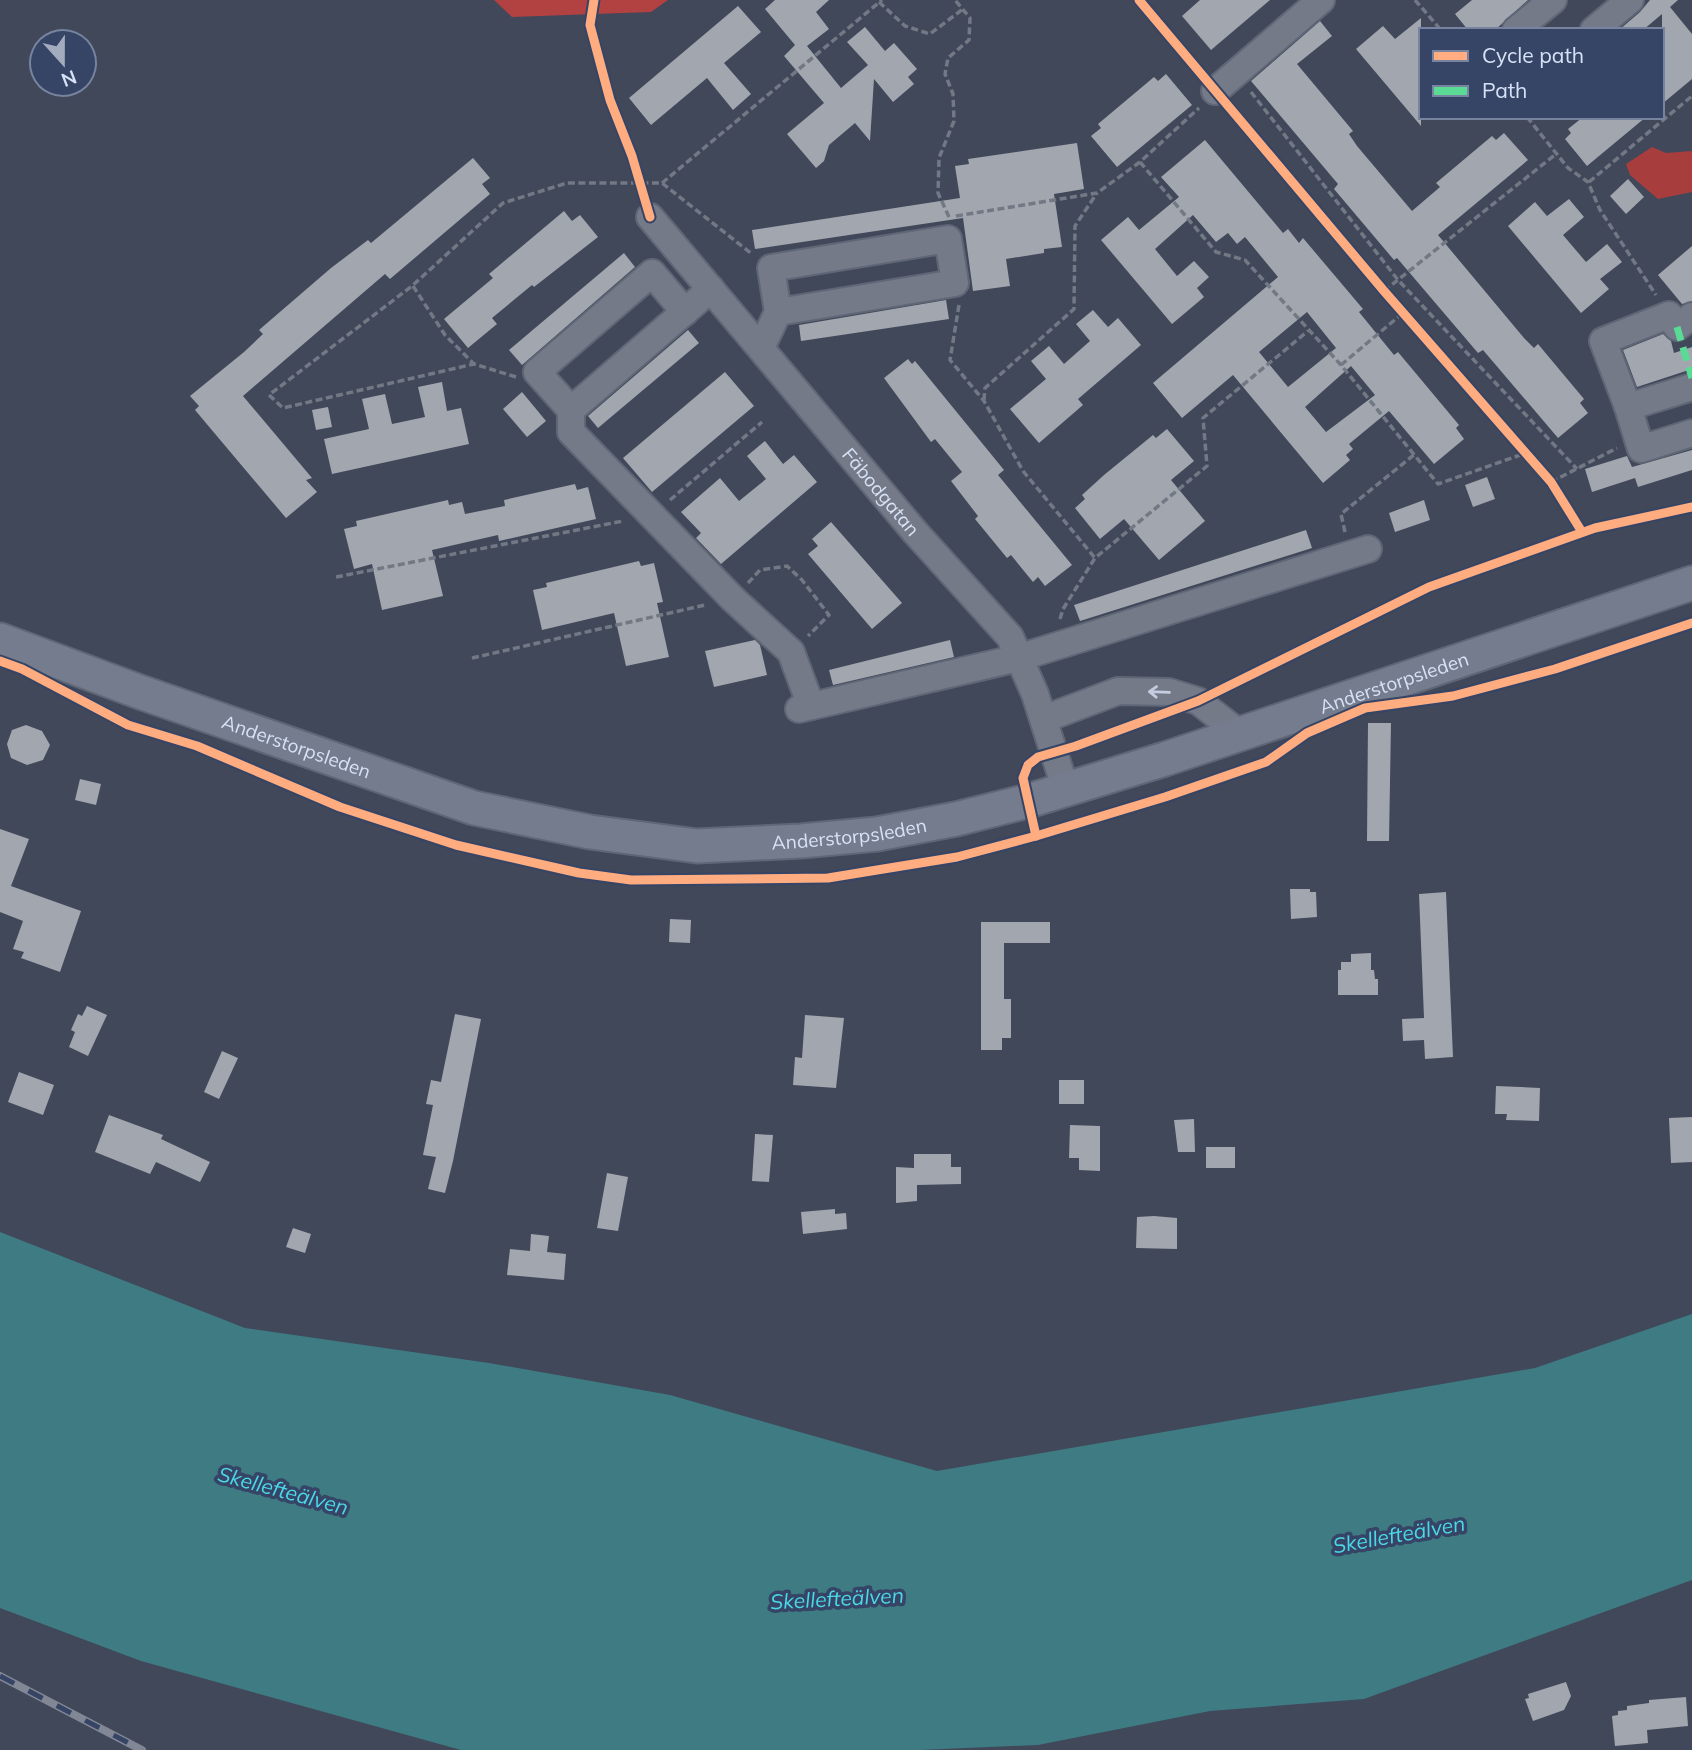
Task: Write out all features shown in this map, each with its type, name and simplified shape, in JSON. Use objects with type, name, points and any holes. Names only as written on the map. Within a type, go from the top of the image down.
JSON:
[{"type":"main road","name":"Anderstorpsleden","points":[[0,639],[140,692],[474,808],[590,832],[697,846],[877,834],[956,819],[1066,790],[1692,583]]},
{"type":"street","points":[[1215,91],[1321,0]]},
{"type":"street","points":[[1518,28],[1553,0]]},
{"type":"street","points":[[1596,28],[1630,0]]},
{"type":"street","name":"Fäbodgatan","points":[[650,217],[915,532],[1010,637],[1035,694],[1066,790]]},
{"type":"street","points":[[761,348],[778,312],[771,268],[949,228],[956,283],[778,312]]},
{"type":"street","points":[[685,312],[652,273],[537,372],[571,410],[571,432],[733,599],[791,652],[805,708],[1018,658],[1358,551]]},
{"type":"street","points":[[571,410],[711,289]]},
{"type":"street","points":[[1681,316],[1603,341],[1641,449],[1692,433]]},
{"type":"street","points":[[1628,407],[1692,387]]},
{"type":"street","points":[[1044,719],[1118,691],[1169,692],[1198,701],[1239,733]]},
{"type":"path","points":[[955,0],[970,18],[969,40],[948,58],[945,74],[953,94],[954,121],[939,158],[938,193],[949,228],[1097,193]]},
{"type":"path","points":[[1415,0],[1439,28]]},
{"type":"path","points":[[662,183],[881,1],[905,26],[930,34],[962,9]]},
{"type":"path","points":[[1236,73],[1398,280],[1577,468]]},
{"type":"path","points":[[984,401],[985,388],[1074,309],[1075,226],[1097,193],[1140,162],[1215,91]]},
{"type":"path","points":[[1588,182],[1692,96]]},
{"type":"path","points":[[1529,119],[1568,168],[1588,182],[1600,210],[1681,316]]},
{"type":"path","points":[[1384,291],[1556,154]]},
{"type":"path","points":[[1140,162],[1216,252],[1245,260],[1341,365],[1438,484],[1526,453]]},
{"type":"path","points":[[474,364],[283,408],[269,395],[412,285],[503,203],[567,183],[662,183],[771,268]]},
{"type":"path","points":[[956,283],[959,306],[950,360],[984,401],[1023,471],[1095,558]]},
{"type":"path","points":[[412,285],[445,335],[474,364],[519,378],[537,372]]},
{"type":"path","points":[[1341,365],[1403,313]]},
{"type":"path","points":[[1052,647],[1063,609],[1095,558],[1207,466],[1203,418],[1308,331]]},
{"type":"path","points":[[337,577],[652,515],[762,422]]},
{"type":"path","points":[[1551,482],[1637,437]]},
{"type":"path","points":[[1358,551],[1341,514],[1415,454]]},
{"type":"path","points":[[472,658],[733,599],[760,570],[787,566],[802,580],[829,615],[791,652]]},
{"type":"shaded area","points":[[494,0],[668,0],[651,12],[512,17]]},
{"type":"shaded area","points":[[1652,147],[1666,153],[1692,151],[1692,192],[1658,199],[1630,175],[1626,164]]},
{"type":"water","name":"Skellefteälven","points":[[0,1232],[245,1328],[489,1363],[670,1395],[937,1471],[1535,1368],[1692,1314],[1692,1580],[1364,1699],[1210,1711],[1038,1745],[920,1750],[461,1750],[141,1661],[0,1608]]},
{"type":"building","points":[[775,0],[829,0],[816,12],[829,29],[807,46],[841,88],[868,65],[847,42],[865,27],[885,51],[894,43],[917,69],[908,77],[914,84],[893,102],[874,79],[870,141],[855,123],[829,145],[824,161],[816,168],[787,134],[824,103],[784,56],[795,45],[765,9]]},
{"type":"building","points":[[1200,0],[1270,0],[1211,50],[1182,16]]},
{"type":"building","points":[[1472,0],[1528,0],[1497,28],[1466,28],[1455,14]]},
{"type":"building","points":[[1650,0],[1678,0],[1670,7],[1692,34],[1692,79],[1664,102],[1662,14],[1645,28],[1621,28]]},
{"type":"building","points":[[738,6],[761,32],[724,63],[751,94],[733,110],[707,78],[651,125],[629,98]]},
{"type":"building","points":[[1421,18],[1421,126],[1356,49],[1383,26],[1395,39]]},
{"type":"building","points":[[1320,21],[1332,36],[1297,64],[1353,131],[1349,134],[1357,146],[1412,211],[1440,187],[1436,183],[1492,136],[1496,140],[1504,133],[1528,160],[1438,235],[1524,338],[1534,348],[1538,344],[1584,399],[1580,403],[1588,413],[1558,438],[1483,350],[1478,353],[1397,258],[1394,260],[1334,189],[1338,184],[1251,81]]},
{"type":"building","points":[[1166,74],[1192,105],[1117,167],[1091,136],[1101,128],[1098,124],[1154,77],[1158,81]]},
{"type":"building","points":[[1580,119],[1644,119],[1587,166],[1565,139],[1571,133],[1568,129]]},
{"type":"building","points":[[1205,140],[1283,233],[1288,229],[1299,243],[1303,238],[1363,309],[1359,312],[1394,355],[1398,352],[1459,425],[1456,428],[1464,439],[1434,464],[1389,411],[1349,444],[1353,449],[1346,455],[1350,460],[1323,483],[1233,375],[1182,418],[1153,383],[1278,277],[1245,237],[1237,244],[1228,233],[1216,242],[1193,215],[1155,249],[1177,276],[1194,261],[1209,277],[1197,288],[1204,297],[1172,324],[1101,240],[1128,217],[1139,230],[1179,197],[1161,177]],"holes":[[[1307,312],[1336,348],[1288,387],[1259,352]],[[1351,366],[1375,395],[1326,432],[1305,407]]]},
{"type":"building","points":[[1077,143],[1084,189],[1054,194],[1062,247],[1006,259],[1010,286],[973,291],[963,218],[755,249],[752,230],[960,198],[955,166],[969,164],[968,159]]},
{"type":"building","points":[[473,158],[490,178],[482,184],[490,194],[390,279],[385,274],[243,396],[312,478],[306,480],[317,492],[286,518],[195,410],[199,406],[190,396],[244,352],[263,334],[259,330],[331,268],[368,240],[371,243]]},
{"type":"building","points":[[1628,179],[1644,197],[1626,214],[1610,196]]},
{"type":"building","points":[[1569,199],[1584,217],[1563,235],[1586,262],[1607,244],[1622,262],[1600,279],[1609,289],[1581,313],[1508,226],[1535,202],[1547,216]]},
{"type":"building","points":[[564,211],[572,221],[580,215],[598,237],[492,318],[497,324],[468,348],[444,319],[493,278],[489,274]]},
{"type":"building","points":[[1692,246],[1692,301],[1682,304],[1658,275]]},
{"type":"building","points":[[624,253],[635,267],[522,365],[509,350]]},
{"type":"building","points":[[946,300],[949,319],[801,341],[799,325]]},
{"type":"building","points":[[1093,310],[1108,327],[1118,318],[1141,345],[1078,399],[1083,405],[1039,443],[1010,409],[1046,379],[1031,361],[1049,346],[1064,364],[1090,341],[1076,324]]},
{"type":"building","points":[[688,330],[699,343],[598,428],[588,416]]},
{"type":"building","points":[[1663,334],[1671,341],[1674,353],[1692,347],[1692,369],[1637,387],[1623,350]]},
{"type":"building","points":[[908,359],[912,364],[915,361],[1004,470],[998,475],[1072,565],[1045,586],[1038,577],[1033,582],[1011,555],[1007,558],[975,519],[978,516],[951,481],[962,472],[935,439],[931,442],[884,378]]},
{"type":"building","points":[[725,372],[754,406],[652,492],[623,458]]},
{"type":"building","points":[[442,382],[447,411],[461,408],[469,444],[332,474],[324,439],[369,429],[362,399],[385,394],[392,424],[425,417],[418,387]]},
{"type":"building","points":[[522,392],[546,421],[527,437],[503,409]]},
{"type":"building","points":[[328,407],[332,427],[316,430],[312,410]]},
{"type":"building","points":[[1167,429],[1194,461],[1171,480],[1205,521],[1159,560],[1124,519],[1100,539],[1075,508],[1085,499],[1082,495],[1104,475],[1153,435],[1156,438]]},
{"type":"building","points":[[765,441],[783,464],[794,455],[817,482],[721,564],[696,538],[701,533],[681,512],[720,478],[739,501],[766,479],[747,456]]},
{"type":"building","points":[[1692,450],[1692,470],[1638,487],[1635,478],[1592,492],[1585,469],[1627,456],[1632,467]]},
{"type":"building","points":[[1487,477],[1495,499],[1473,507],[1465,485]]},
{"type":"building","points":[[575,484],[577,490],[588,487],[596,519],[499,541],[498,535],[432,550],[443,596],[382,610],[372,564],[354,569],[344,529],[357,526],[356,521],[448,500],[449,505],[462,502],[465,514],[505,506],[504,500]]},
{"type":"building","points":[[1424,500],[1430,520],[1395,532],[1389,513]]},
{"type":"building","points":[[831,522],[902,603],[872,629],[808,554],[818,546],[812,539]]},
{"type":"building","points":[[1306,530],[1312,548],[1080,621],[1074,605]]},
{"type":"building","points":[[639,561],[641,566],[654,563],[663,602],[657,603],[669,657],[626,666],[614,613],[542,630],[533,590],[547,587],[546,583]]},
{"type":"building","points":[[755,640],[760,645],[767,675],[714,687],[705,651]]},
{"type":"building","points":[[950,640],[954,657],[833,685],[829,670]]},
{"type":"building","points":[[1368,723],[1391,723],[1389,841],[1367,841]]},
{"type":"building","points":[[26,725],[42,731],[50,745],[43,760],[27,765],[11,758],[7,744],[12,730]]},
{"type":"building","points":[[80,779],[101,784],[96,805],[75,800]]},
{"type":"building","points":[[0,829],[29,839],[11,886],[81,911],[60,972],[21,958],[24,952],[13,949],[23,921],[0,912]]},
{"type":"building","points":[[1290,889],[1310,889],[1310,892],[1316,892],[1317,917],[1291,919]]},
{"type":"building","points":[[1446,892],[1453,1057],[1425,1059],[1424,1040],[1403,1041],[1402,1019],[1424,1018],[1419,894]]},
{"type":"building","points":[[670,919],[691,920],[690,943],[669,942]]},
{"type":"building","points":[[981,922],[1050,922],[1050,943],[1004,943],[1004,999],[1011,999],[1011,1038],[1002,1038],[1002,1050],[981,1050]]},
{"type":"building","points":[[1371,953],[1371,970],[1374,970],[1375,979],[1378,979],[1378,995],[1338,995],[1338,970],[1341,970],[1341,962],[1351,962],[1351,954]]},
{"type":"building","points":[[87,1006],[107,1015],[88,1056],[69,1047],[75,1032],[71,1030],[78,1014],[82,1016]]},
{"type":"building","points":[[455,1014],[481,1019],[445,1193],[428,1189],[436,1157],[423,1155],[433,1105],[426,1104],[431,1080],[441,1082]]},
{"type":"building","points":[[805,1015],[844,1018],[836,1088],[793,1085],[795,1057],[802,1058]]},
{"type":"building","points":[[222,1051],[238,1058],[219,1099],[204,1092]]},
{"type":"building","points":[[19,1072],[54,1085],[43,1115],[8,1102]]},
{"type":"building","points":[[1059,1080],[1084,1080],[1084,1104],[1059,1104]]},
{"type":"building","points":[[1496,1086],[1540,1088],[1539,1121],[1506,1120],[1507,1114],[1495,1114]]},
{"type":"building","points":[[109,1115],[163,1135],[161,1139],[210,1162],[200,1182],[156,1162],[150,1174],[95,1152]]},
{"type":"building","points":[[1692,1117],[1692,1162],[1671,1163],[1669,1118]]},
{"type":"building","points":[[1194,1119],[1195,1152],[1178,1152],[1174,1120]]},
{"type":"building","points":[[1070,1125],[1100,1126],[1100,1171],[1079,1170],[1079,1158],[1069,1158]]},
{"type":"building","points":[[755,1134],[773,1135],[769,1182],[752,1181]]},
{"type":"building","points":[[1206,1147],[1235,1147],[1235,1168],[1206,1168]]},
{"type":"building","points":[[914,1154],[951,1154],[951,1167],[961,1167],[961,1184],[917,1185],[917,1201],[896,1203],[896,1167],[914,1168]]},
{"type":"building","points":[[607,1173],[628,1177],[618,1231],[597,1228]]},
{"type":"building","points":[[835,1209],[835,1214],[846,1213],[847,1229],[803,1234],[801,1212]]},
{"type":"building","points":[[1137,1217],[1177,1218],[1177,1249],[1136,1248]]},
{"type":"building","points":[[293,1228],[311,1234],[305,1253],[286,1247]]},
{"type":"building","points":[[531,1234],[549,1236],[547,1252],[566,1254],[564,1280],[507,1275],[510,1249],[530,1251]]},
{"type":"building","points":[[1566,1682],[1571,1696],[1564,1710],[1533,1721],[1525,1699],[1529,1698],[1528,1694]]},
{"type":"building","points":[[1686,1697],[1688,1726],[1647,1730],[1648,1743],[1615,1746],[1612,1716],[1618,1715],[1618,1711],[1627,1710],[1627,1706],[1649,1703],[1649,1700]]},
{"type":"railway","points":[[0,1676],[142,1750]]},
{"type":"marked path","points":[[1677,327],[1692,378]]},
{"type":"cycle path","points":[[594,0],[590,25],[610,100],[632,156],[650,217]]},
{"type":"cycle path","points":[[1139,0],[1384,291],[1551,482],[1582,532]]},
{"type":"cycle path","points":[[1036,836],[1023,778],[1028,765],[1038,757],[1076,746],[1198,701],[1429,587],[1595,528],[1692,507]]},
{"type":"cycle path","points":[[0,661],[22,669],[128,725],[197,746],[340,807],[456,845],[579,873],[631,880],[828,878],[957,857],[1036,836],[1165,797],[1266,762],[1307,733],[1365,708],[1453,696],[1555,669],[1692,623]]}]
